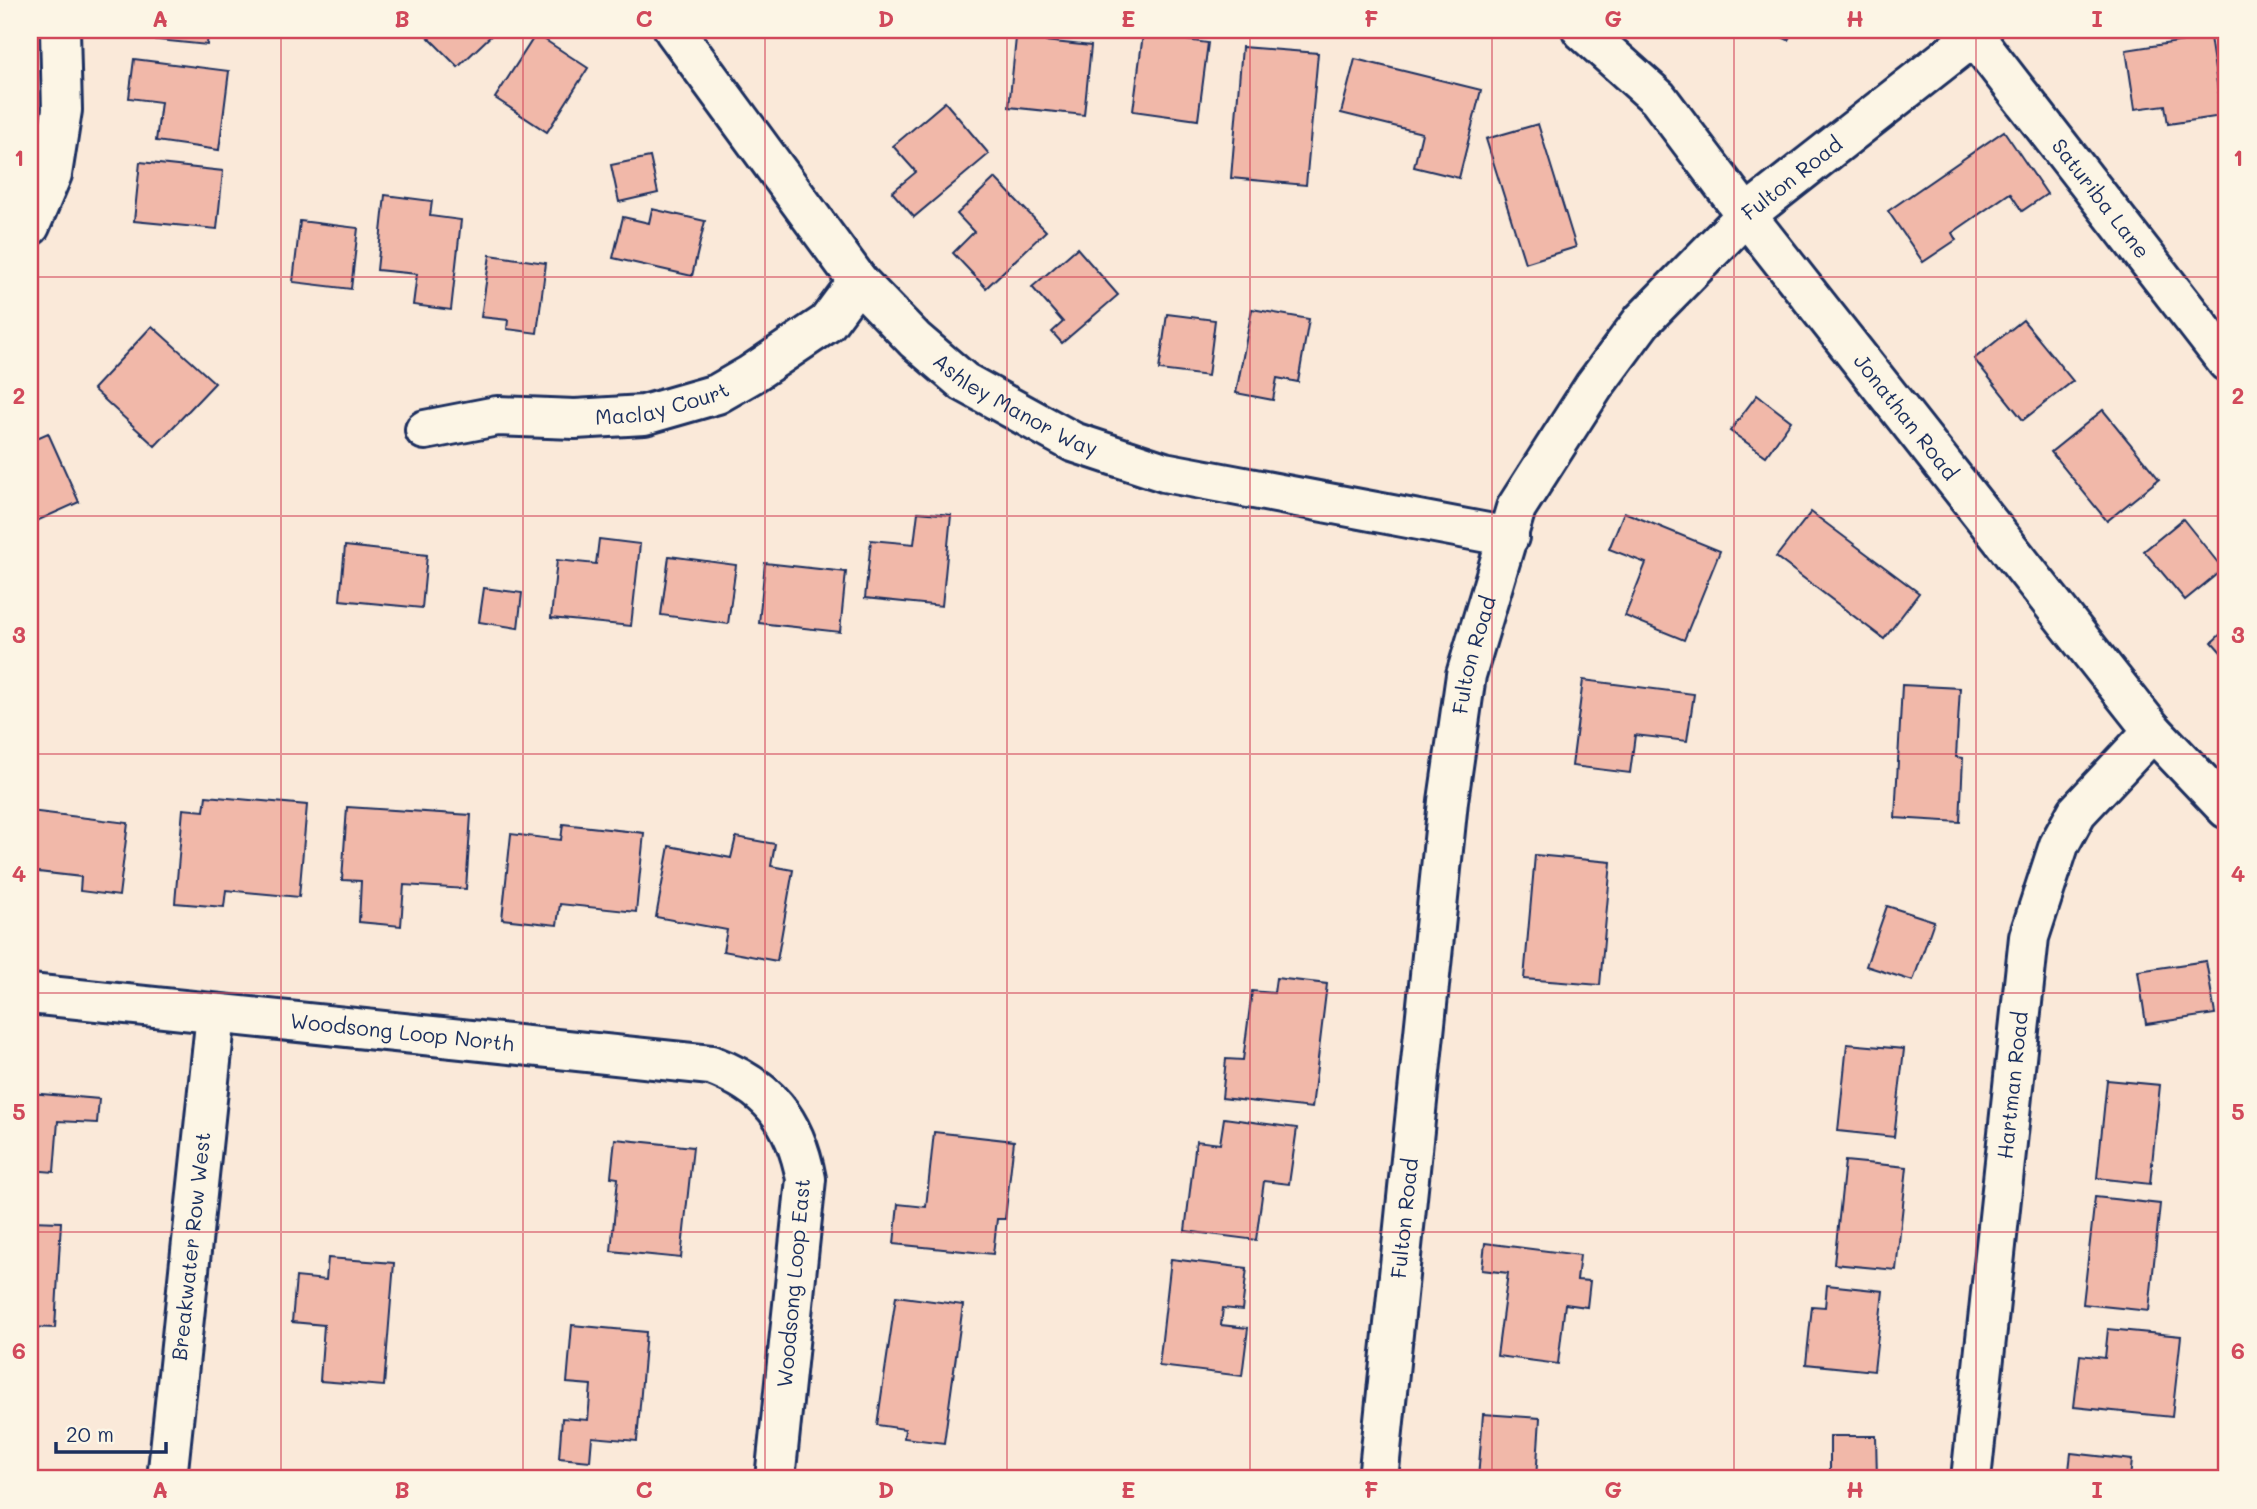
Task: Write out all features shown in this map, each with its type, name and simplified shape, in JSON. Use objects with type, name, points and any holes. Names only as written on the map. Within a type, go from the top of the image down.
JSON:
[{"type":"street","points":[[30,226],[52,174],[62,110],[60,30]]},
{"type":"street","name":"Jonathan Road","points":[[1582,30],[1658,98],[1746,215],[2153,731],[2227,809]]},
{"type":"street","name":"Fulton Road","points":[[1378,1479],[1450,788],[1466,675],[1516,508],[1602,375],[1642,321],[1746,215],[1978,33]]},
{"type":"street","name":"Saturiba Lane","points":[[1978,33],[2227,362]]},
{"type":"street","name":"Ashley Manor Way","points":[[688,34],[858,281],[915,340],[964,382],[1073,442],[1164,472],[1509,537]]},
{"type":"street","name":"Maclay Court","points":[[425,430],[497,416],[575,419],[644,415],[717,394],[750,376],[827,323],[858,281]]},
{"type":"street","name":"Hartman Road","points":[[1971,1479],[2029,937],[2059,845],[2077,812],[2153,731]]},
{"type":"street","name":"Woodsong Loop North","points":[[30,994],[710,1065],[736,1074],[767,1097]]},
{"type":"street","name":"Breakwater Row West","points":[[167,1479],[216,1014]]},
{"type":"street","name":"Woodsong Loop East","points":[[767,1097],[786,1121],[802,1156],[806,1179],[775,1479]]},
{"type":"building","points":[[141,30],[208,30],[207,45],[140,38]]},
{"type":"building","points":[[421,30],[497,30],[458,67]]},
{"type":"building","points":[[1767,30],[1794,30],[1788,40]]},
{"type":"building","points":[[536,34],[588,68],[547,132],[495,98]]},
{"type":"building","points":[[1143,34],[1208,43],[1198,120],[1133,111]]},
{"type":"building","points":[[2210,37],[2222,116],[2168,124],[2165,105],[2135,109],[2126,50]]},
{"type":"building","points":[[1016,38],[1091,46],[1084,115],[1009,107]]},
{"type":"building","points":[[1242,47],[1318,53],[1306,185],[1231,178]]},
{"type":"building","points":[[134,59],[229,71],[219,150],[156,141],[161,102],[129,98]]},
{"type":"building","points":[[1355,59],[1481,90],[1459,178],[1414,167],[1422,133],[1341,113]]},
{"type":"building","points":[[945,102],[989,154],[914,217],[892,192],[916,172],[893,146]]},
{"type":"building","points":[[1538,124],[1576,247],[1525,263],[1486,139]]},
{"type":"building","points":[[2004,131],[2047,194],[2022,211],[2010,193],[1952,233],[1956,240],[1923,262],[1888,211]]},
{"type":"building","points":[[650,157],[658,193],[619,202],[611,165]]},
{"type":"building","points":[[140,162],[223,171],[217,229],[134,221]]},
{"type":"building","points":[[995,178],[1046,231],[986,288],[953,253],[974,232],[957,214]]},
{"type":"building","points":[[385,195],[432,201],[430,216],[461,220],[451,310],[413,305],[417,274],[377,270]]},
{"type":"building","points":[[652,209],[705,221],[692,276],[613,258],[623,217],[649,223]]},
{"type":"building","points":[[300,221],[358,228],[351,289],[293,282]]},
{"type":"building","points":[[1077,248],[1118,295],[1062,343],[1052,332],[1063,322],[1032,287]]},
{"type":"building","points":[[490,255],[546,263],[537,333],[507,329],[508,320],[481,317]]},
{"type":"building","points":[[1252,309],[1309,319],[1298,382],[1277,378],[1273,400],[1236,393]]},
{"type":"building","points":[[1167,314],[1215,320],[1208,376],[1159,370]]},
{"type":"building","points":[[2023,320],[2073,381],[2023,420],[1974,359]]},
{"type":"building","points":[[152,326],[215,383],[155,446],[93,389]]},
{"type":"building","points":[[1757,395],[1791,421],[1766,456],[1730,431]]},
{"type":"building","points":[[2103,410],[2159,479],[2107,521],[2051,452]]},
{"type":"building","points":[[48,433],[79,502],[30,524],[30,441]]},
{"type":"building","points":[[918,512],[951,515],[942,606],[865,598],[871,540],[914,544]]},
{"type":"building","points":[[1624,512],[1720,551],[1684,640],[1625,616],[1646,563],[1609,549]]},
{"type":"building","points":[[1811,512],[1919,593],[1884,639],[1776,557]]},
{"type":"building","points":[[2183,519],[2223,569],[2185,600],[2144,551]]},
{"type":"building","points":[[599,539],[640,544],[631,626],[551,618],[557,560],[596,564]]},
{"type":"building","points":[[345,546],[427,555],[422,608],[340,600]]},
{"type":"building","points":[[669,556],[736,565],[728,624],[661,615]]},
{"type":"building","points":[[765,563],[846,572],[840,632],[759,623]]},
{"type":"building","points":[[484,588],[522,593],[518,628],[479,622]]},
{"type":"building","points":[[2227,628],[2227,659],[2212,642]]},
{"type":"building","points":[[1583,680],[1694,694],[1687,741],[1635,735],[1630,773],[1572,766]]},
{"type":"building","points":[[1902,685],[1960,688],[1956,757],[1963,758],[1960,822],[1895,818]]},
{"type":"building","points":[[206,796],[307,805],[299,897],[226,890],[224,907],[175,903],[183,809],[204,811]]},
{"type":"building","points":[[347,807],[471,815],[466,889],[404,885],[401,926],[359,922],[361,881],[342,880]]},
{"type":"building","points":[[30,811],[128,823],[119,896],[80,891],[81,877],[30,871]]},
{"type":"building","points":[[563,824],[644,833],[636,912],[560,904],[557,925],[502,919],[511,834],[561,840]]},
{"type":"building","points":[[736,837],[775,844],[771,866],[793,870],[777,961],[723,951],[727,930],[656,917],[669,846],[731,858]]},
{"type":"building","points":[[1535,855],[1611,862],[1600,985],[1524,979]]},
{"type":"building","points":[[1887,906],[1934,921],[1913,981],[1866,966]]},
{"type":"building","points":[[2206,961],[2215,1014],[2146,1024],[2138,971]]},
{"type":"building","points":[[1276,978],[1327,984],[1312,1108],[1222,1098],[1226,1059],[1243,1060],[1252,991],[1274,993]]},
{"type":"building","points":[[1847,1044],[1904,1049],[1894,1137],[1838,1131]]},
{"type":"building","points":[[2107,1080],[2160,1085],[2150,1184],[2097,1178]]},
{"type":"building","points":[[30,1093],[99,1099],[97,1123],[58,1121],[54,1172],[30,1170]]},
{"type":"building","points":[[1224,1118],[1297,1128],[1289,1184],[1264,1181],[1256,1240],[1185,1231],[1196,1141],[1220,1144]]},
{"type":"building","points":[[934,1132],[1014,1141],[1005,1219],[997,1219],[993,1254],[894,1244],[898,1204],[926,1207]]},
{"type":"building","points":[[615,1139],[693,1147],[681,1258],[611,1251],[618,1178],[611,1177]]},
{"type":"building","points":[[1845,1161],[1907,1167],[1896,1270],[1834,1264]]},
{"type":"building","points":[[2095,1197],[2160,1204],[2149,1311],[2083,1304]]},
{"type":"building","points":[[30,1221],[61,1222],[55,1328],[30,1327]]},
{"type":"building","points":[[1485,1243],[1580,1255],[1577,1280],[1590,1281],[1587,1307],[1565,1304],[1558,1364],[1497,1356],[1508,1273],[1482,1270]]},
{"type":"building","points":[[328,1258],[394,1263],[384,1386],[320,1381],[324,1325],[292,1322],[296,1277],[326,1280]]},
{"type":"building","points":[[1171,1259],[1247,1268],[1242,1310],[1223,1308],[1221,1325],[1248,1328],[1242,1376],[1159,1366]]},
{"type":"building","points":[[1827,1285],[1883,1291],[1874,1371],[1806,1364],[1812,1306],[1825,1307]]},
{"type":"building","points":[[896,1296],[963,1305],[944,1443],[904,1438],[905,1429],[877,1425]]},
{"type":"building","points":[[572,1325],[646,1332],[637,1441],[592,1437],[590,1461],[559,1458],[562,1418],[588,1420],[591,1385],[567,1383]]},
{"type":"building","points":[[2108,1329],[2181,1336],[2172,1417],[2074,1407],[2080,1355],[2105,1358]]},
{"type":"building","points":[[1483,1414],[1540,1418],[1536,1479],[1478,1479]]},
{"type":"building","points":[[1830,1436],[1876,1436],[1877,1479],[1830,1479]]},
{"type":"building","points":[[2071,1453],[2132,1460],[2130,1479],[2068,1479]]}]
